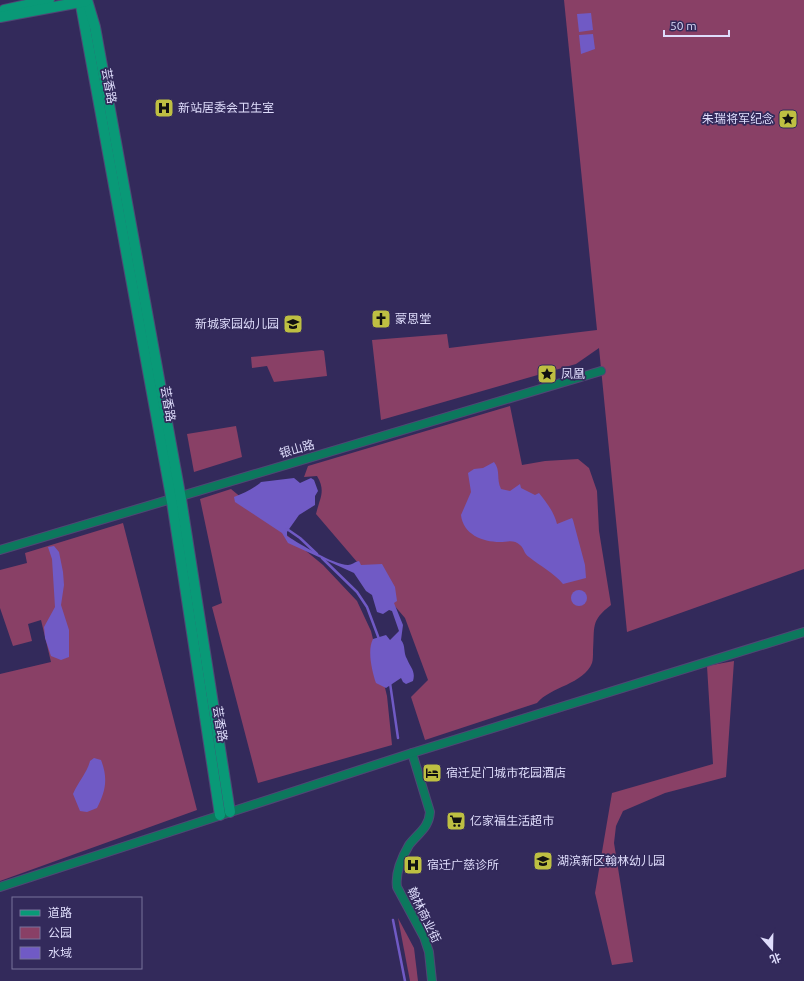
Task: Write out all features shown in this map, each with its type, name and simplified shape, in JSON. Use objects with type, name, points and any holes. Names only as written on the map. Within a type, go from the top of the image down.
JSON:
[{"type":"street","points":[[0,10],[49,0]]},
{"type":"street","points":[[0,17],[85,1]]},
{"type":"street","name":"芸香路","points":[[85,1],[176,497],[225,813]]},
{"type":"street","name":"银山路","points":[[0,550],[601,371]]},
{"type":"street","points":[[0,887],[412,752],[804,632]]},
{"type":"street","name":"翰林商业街","points":[[412,752],[430,812],[430,820],[426,827],[409,845],[396,878],[397,887],[424,937],[429,952],[432,981]]},
{"type":"green space","points":[[564,0],[804,0],[804,569],[627,632],[599,348],[576,364],[381,420],[372,340],[447,334],[449,348],[597,330]]},
{"type":"green space","points":[[324,351],[327,376],[274,382],[267,366],[252,368],[251,357]]},
{"type":"green space","points":[[510,406],[522,465],[545,461],[578,459],[589,468],[597,491],[599,531],[611,605],[597,620],[594,630],[592,662],[588,670],[582,676],[550,693],[537,703],[425,740],[411,697],[428,680],[405,618],[316,514],[322,490],[320,481],[317,476],[304,477],[308,466]]},
{"type":"green space","points":[[236,426],[242,457],[194,472],[187,434]]},
{"type":"green space","points":[[231,489],[323,565],[357,601],[371,631],[387,696],[392,745],[258,783],[212,607],[222,603],[200,499]]},
{"type":"green space","points":[[123,523],[197,810],[0,881],[0,674],[51,662],[41,620],[28,624],[32,641],[13,646],[0,608],[0,570],[27,563],[25,553]]},
{"type":"green space","points":[[734,661],[726,777],[665,793],[623,811],[616,826],[614,843],[633,962],[612,965],[595,893],[612,793],[713,764],[707,666]]},
{"type":"green space","points":[[398,918],[414,948],[418,981],[410,981]]},
{"type":"water","points":[[591,13],[593,30],[579,32],[577,14]]},
{"type":"water","points":[[593,34],[595,49],[581,54],[579,35]]},
{"type":"water","points":[[494,462],[501,489],[510,491],[520,484],[521,488],[535,495],[539,493],[552,512],[557,524],[572,518],[585,565],[586,578],[563,584],[551,573],[527,556],[518,543],[513,541],[493,542],[474,536],[465,527],[461,515],[471,492],[468,473],[474,469],[483,468]]},
{"type":"water","points":[[294,478],[300,483],[311,478],[314,480],[318,491],[315,496],[315,505],[299,515],[287,532],[287,536],[317,554],[334,562],[349,565],[359,561],[361,565],[382,564],[395,587],[397,601],[394,603],[403,625],[401,640],[413,672],[413,681],[406,684],[401,678],[386,688],[376,683],[374,678],[370,655],[373,639],[386,635],[390,640],[399,631],[392,611],[389,610],[383,614],[377,612],[372,595],[366,591],[354,573],[288,543],[282,533],[235,502],[234,497],[249,491],[261,482]]},
{"type":"water","points":[[54,546],[59,552],[63,572],[64,585],[61,605],[69,630],[69,657],[61,660],[51,656],[45,638],[44,627],[55,607],[52,559],[48,547]]},
{"type":"water","points":[[579,590],[585,592],[587,598],[585,604],[579,606],[573,604],[571,598],[573,592]]},
{"type":"water","points":[[94,758],[101,760],[105,773],[104,790],[97,808],[87,812],[80,811],[73,794],[87,770],[90,761]]},
{"type":"waterway","points":[[287,529],[300,538],[317,554]]},
{"type":"waterway","points":[[322,558],[357,592],[367,607],[379,639]]},
{"type":"waterway","points":[[390,683],[398,738]]},
{"type":"waterway","points":[[393,920],[405,981]]},
{"type":"place","name":"新站居委会卫生室","points":[[164,108]]},
{"type":"place","name":"朱瑞将军纪念","points":[[788,119]]},
{"type":"place","name":"蒙恩堂","points":[[381,319]]},
{"type":"place","name":"新城家园幼儿园","points":[[293,324]]},
{"type":"place","name":"凤凰","points":[[547,374]]},
{"type":"place","name":"宿迁足门城市花园酒店","points":[[432,773]]},
{"type":"place","name":"亿家福生活超市","points":[[456,821]]},
{"type":"place","name":"湖滨新区翰林幼儿园","points":[[543,861]]},
{"type":"place","name":"宿迁广慈诊所","points":[[413,865]]}]
